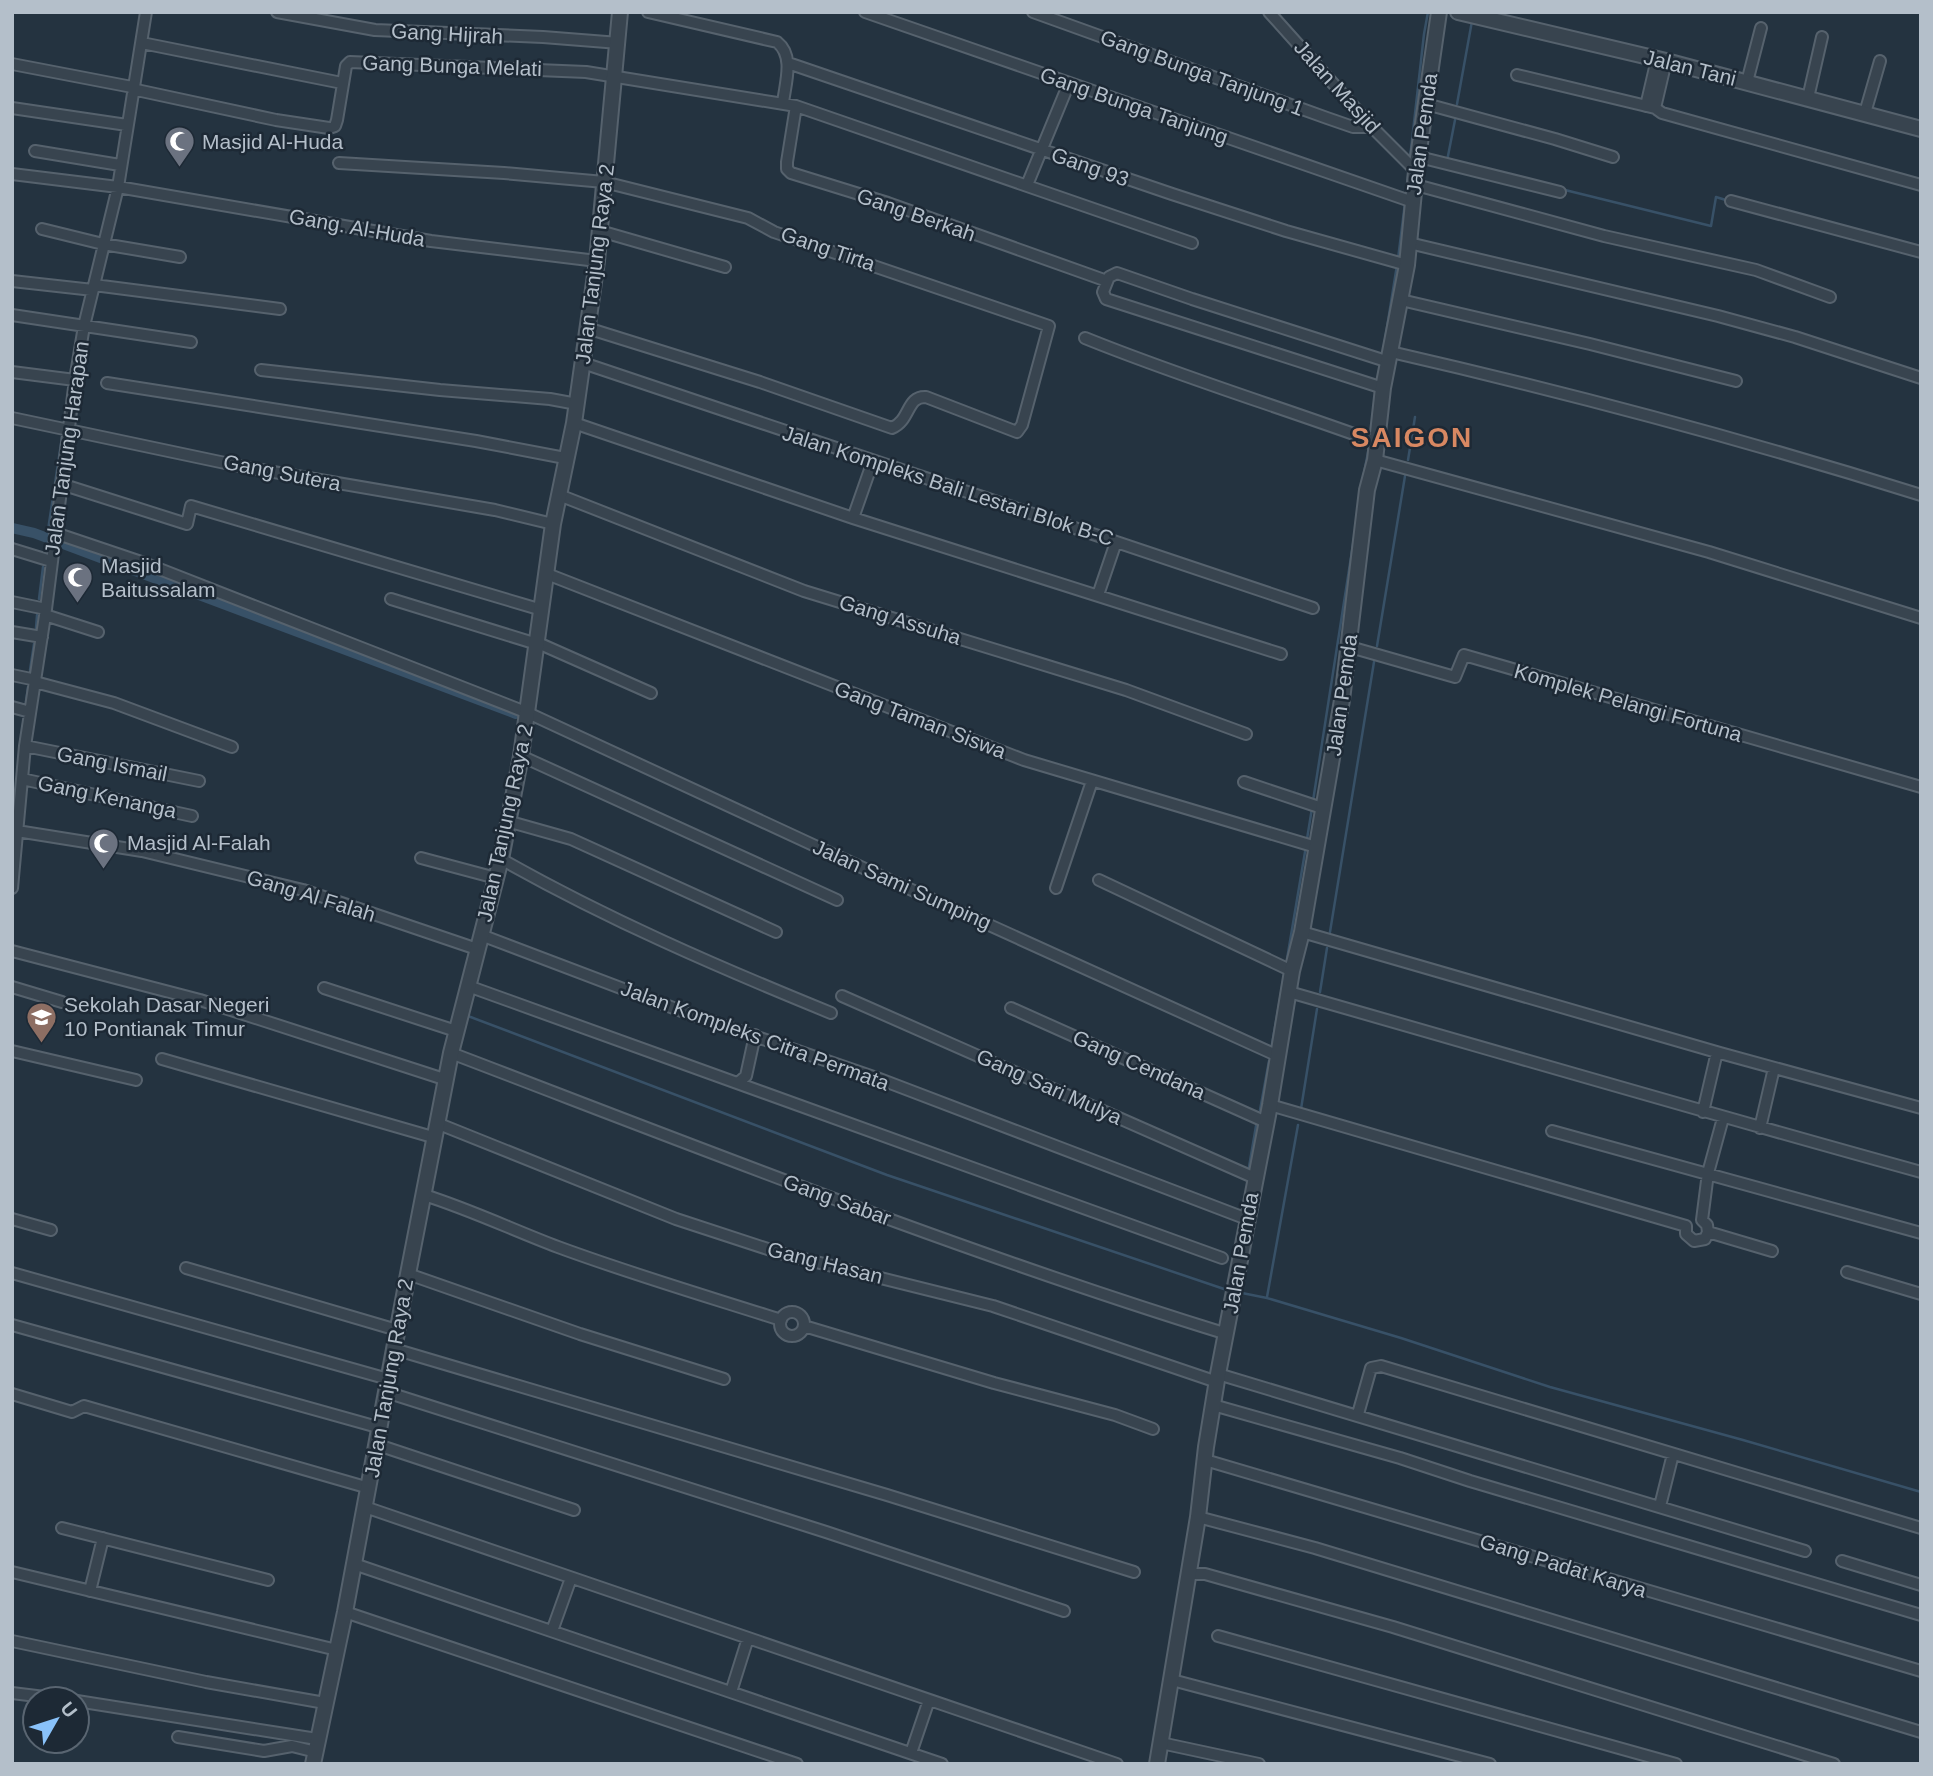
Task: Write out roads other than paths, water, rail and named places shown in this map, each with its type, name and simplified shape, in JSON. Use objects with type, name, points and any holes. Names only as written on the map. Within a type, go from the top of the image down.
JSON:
[{"type":"street","name":"Jalan Tanjung Harapan","points":[[12,887],[26,744],[46,612],[75,380],[93,288],[118,187],[146,12]]},
{"type":"street","name":"Gang Hijrah","points":[[277,12],[375,30],[619,43]]},
{"type":"street","name":"Jalan Tanjung Raya 2","points":[[315,1751],[344,1619],[456,1031],[501,859],[521,756],[553,524],[574,423],[597,261],[621,12]]},
{"type":"street","points":[[648,12],[777,42],[785,51],[788,63],[782,103]]},
{"type":"street","name":"Gang Bunga Tanjung","points":[[865,12],[1408,200]]},
{"type":"street","name":"Gang Bunga Tanjung 1","points":[[1033,12],[1340,123],[1362,128],[1372,127]]},
{"type":"street","name":"Jalan Masjid","points":[[1269,12],[1372,127],[1414,169]]},
{"type":"street","name":"Jalan Pemda","points":[[1188,1574],[1213,1405],[1270,1105],[1276,1055],[1302,932],[1308,845],[1322,808],[1330,773],[1350,647],[1367,490],[1375,460],[1373,441],[1380,387],[1401,300],[1400,263],[1409,243],[1408,200],[1426,104],[1439,12]]},
{"type":"street","name":"Jalan Tani","points":[[1458,12],[1661,60],[1921,130]]},
{"type":"street","points":[[1747,82],[1761,28]]},
{"type":"street","points":[[1808,98],[1822,37]]},
{"type":"street","name":"Gang Bunga Melati","points":[[142,43],[342,83],[346,66],[350,62],[586,72],[614,78]]},
{"type":"street","points":[[1650,107],[1661,60]]},
{"type":"street","points":[[1865,113],[1880,61]]},
{"type":"street","name":"Gang 93","points":[[788,63],[1240,216],[1400,263]]},
{"type":"street","points":[[12,64],[276,120],[329,128],[335,125],[337,120],[342,83]]},
{"type":"street","points":[[1517,75],[1650,107],[1668,115],[1921,185]]},
{"type":"street","points":[[614,78],[796,106],[1192,243]]},
{"type":"street","points":[[1027,185],[1069,83]]},
{"type":"street","points":[[1426,104],[1613,157]]},
{"type":"street","name":"Gang Berkah","points":[[796,106],[787,162],[791,173],[888,203],[1107,281],[1112,274],[1117,273],[1192,299],[1386,358]]},
{"type":"street","points":[[12,108],[127,125]]},
{"type":"street","points":[[35,151],[120,165]]},
{"type":"street","name":"Gang Tirta","points":[[339,163],[604,182],[748,218],[774,232],[1049,326],[1023,425],[1017,432],[926,397],[914,400],[902,423],[892,428],[587,328]]},
{"type":"street","points":[[1414,169],[1560,192]]},
{"type":"street","points":[[1414,169],[1604,236],[1756,270],[1830,297]]},
{"type":"street","name":"Gang. Al-Huda","points":[[12,174],[118,187],[405,237],[597,261]]},
{"type":"street","points":[[1731,201],[1921,252]]},
{"type":"street","points":[[42,229],[103,244],[180,257]]},
{"type":"street","points":[[600,231],[725,267]]},
{"type":"street","points":[[1409,243],[1718,316],[1795,337],[1921,378]]},
{"type":"street","points":[[12,281],[280,309]]},
{"type":"street","points":[[1107,281],[1103,292],[1106,299],[1380,387]]},
{"type":"street","points":[[1401,300],[1736,381]]},
{"type":"street","points":[[12,315],[191,342]]},
{"type":"street","points":[[1085,338],[1373,441]]},
{"type":"street","points":[[1386,358],[1558,391],[1664,419],[1921,495]]},
{"type":"street","name":"Jalan Kompleks Bali Lestari Blok B-C","points":[[583,363],[1312,608]]},
{"type":"street","points":[[261,370],[577,404]]},
{"type":"street","points":[[12,372],[75,380]]},
{"type":"street","points":[[107,383],[476,441],[565,458]]},
{"type":"street","name":"Gang Sutera","points":[[12,418],[244,467],[495,510],[553,524]]},
{"type":"street","points":[[574,423],[853,518],[1281,654]]},
{"type":"street","points":[[1375,460],[1709,552],[1921,618]]},
{"type":"street","points":[[853,518],[873,461]]},
{"type":"street","points":[[61,484],[187,523],[191,506],[542,610]]},
{"type":"street","name":"Gang Assuha","points":[[559,495],[804,591],[1126,690],[1246,734]]},
{"type":"street","name":"Jalan Sami Sumping","points":[[54,534],[144,563],[528,713],[839,858],[1276,1055]]},
{"type":"street","points":[[1098,595],[1116,542]]},
{"type":"street","points":[[12,549],[52,560]]},
{"type":"street","name":"Gang Taman Siswa","points":[[547,574],[975,742],[1092,781],[1308,845]]},
{"type":"street","points":[[391,598],[538,644],[651,693]]},
{"type":"street","points":[[12,602],[97,632]]},
{"type":"street","points":[[12,632],[42,637]]},
{"type":"street","name":"Komplek Pelangi Fortuna","points":[[1350,647],[1455,677],[1464,655],[1921,787]]},
{"type":"street","points":[[12,675],[114,703],[232,747]]},
{"type":"street","points":[[12,707],[30,712]]},
{"type":"street","name":"Gang Ismail","points":[[12,740],[199,781]]},
{"type":"street","points":[[521,756],[837,900]]},
{"type":"street","name":"Gang Kenanga","points":[[22,779],[192,816]]},
{"type":"street","points":[[1056,888],[1092,781]]},
{"type":"street","points":[[1244,782],[1322,808]]},
{"type":"street","points":[[507,821],[532,827],[595,850],[776,932]]},
{"type":"street","name":"Gang Al Falah","points":[[16,828],[142,851],[290,887],[479,942]]},
{"type":"street","points":[[421,858],[496,878]]},
{"type":"street","points":[[501,859],[570,898],[831,1013]]},
{"type":"street","points":[[1099,880],[1292,971]]},
{"type":"street","points":[[1302,932],[1921,1108]]},
{"type":"street","name":"Jalan Kompleks Citra Permata","points":[[479,942],[755,1035],[1247,1219]]},
{"type":"street","points":[[12,951],[200,1000],[447,1080]]},
{"type":"street","points":[[468,986],[1222,1258]]},
{"type":"street","points":[[12,987],[62,1002]]},
{"type":"street","points":[[324,988],[456,1031]]},
{"type":"street","points":[[1289,992],[1723,1118],[1921,1172]]},
{"type":"street","name":"Gang Sari Mulya","points":[[842,996],[1255,1178]]},
{"type":"street","name":"Gang Cendana","points":[[1011,1008],[1266,1122]]},
{"type":"street","points":[[738,1083],[746,1076],[755,1035]]},
{"type":"street","points":[[12,1052],[136,1080]]},
{"type":"street","points":[[1703,1112],[1717,1052]]},
{"type":"street","name":"Gang Sabar","points":[[452,1053],[862,1210],[1227,1334]]},
{"type":"street","name":"Gang Hasan","points":[[162,1059],[437,1131],[676,1219],[780,1253],[993,1306],[1218,1378],[1358,1414],[1805,1551]]},
{"type":"street","points":[[1760,1128],[1774,1068]]},
{"type":"street","points":[[1270,1105],[1686,1226]]},
{"type":"street","points":[[1702,1220],[1708,1173],[1723,1118]]},
{"type":"street","points":[[1552,1131],[1921,1233]]},
{"type":"street","points":[[424,1195],[463,1207],[557,1246],[652,1280],[781,1320],[780,1325],[786,1335],[797,1335],[804,1326],[994,1383],[1115,1415],[1153,1429]]},
{"type":"street","points":[[12,1219],[51,1230]]},
{"type":"street","points":[[1692,1219],[1702,1220],[1707,1225],[1705,1239],[1694,1241],[1688,1237],[1686,1226],[1692,1219]]},
{"type":"street","points":[[1708,1232],[1772,1251]]},
{"type":"street","points":[[186,1268],[397,1330]]},
{"type":"street","points":[[1847,1272],[1921,1294]]},
{"type":"street","points":[[12,1273],[387,1385],[1064,1611]]},
{"type":"street","points":[[408,1274],[580,1334],[724,1379]]},
{"type":"street","points":[[12,1325],[381,1428]]},
{"type":"street","points":[[394,1349],[887,1494],[1134,1572]]},
{"type":"street","points":[[1358,1414],[1371,1368],[1381,1366],[1921,1528]]},
{"type":"street","points":[[12,1394],[72,1412],[84,1406],[369,1488]]},
{"type":"street","points":[[1213,1405],[1400,1458],[1921,1615]]},
{"type":"street","points":[[377,1445],[574,1510]]},
{"type":"street","points":[[1660,1506],[1673,1454]]},
{"type":"street","name":"Gang Padat Karya","points":[[1205,1460],[1921,1671]]},
{"type":"street","points":[[365,1507],[1117,1764]]},
{"type":"street","points":[[1198,1517],[1315,1548],[1921,1732]]},
{"type":"street","points":[[62,1528],[268,1580]]},
{"type":"street","points":[[90,1591],[103,1538]]},
{"type":"street","points":[[1842,1561],[1921,1584]]},
{"type":"street","points":[[354,1564],[942,1764]]},
{"type":"street","points":[[12,1572],[337,1650]]},
{"type":"street","points":[[1157,1764],[1188,1574],[1205,1574],[1383,1624],[1834,1764]]},
{"type":"street","points":[[552,1631],[570,1578]]},
{"type":"street","points":[[344,1619],[797,1764]]},
{"type":"street","points":[[1218,1636],[1676,1764]]},
{"type":"street","points":[[731,1692],[748,1638]]},
{"type":"street","points":[[12,1641],[205,1682],[325,1703]]},
{"type":"street","points":[[1172,1680],[1490,1764]]},
{"type":"street","points":[[911,1754],[929,1700]]},
{"type":"street","points":[[91,1704],[315,1751]]},
{"type":"street","points":[[178,1737],[264,1751],[292,1746],[315,1751]]},
{"type":"street","points":[[1161,1743],[1259,1764]]},
{"type":"waterway","points":[[1410,158],[1428,12]]},
{"type":"waterway","points":[[1457,104],[1472,21]]},
{"type":"waterway","points":[[1669,69],[1747,90]]},
{"type":"waterway","points":[[1447,161],[1455,120]]},
{"type":"waterway","points":[[1406,196],[1409,168]]},
{"type":"waterway","points":[[1561,189],[1711,226],[1716,197],[1729,201]]},
{"type":"waterway","points":[[1398,259],[1405,203]]},
{"type":"waterway","points":[[1383,352],[1397,265]]},
{"type":"waterway","points":[[1408,460],[1415,417]]},
{"type":"waterway","points":[[45,550],[62,437]]},
{"type":"waterway","points":[[1364,473],[1370,442]]},
{"type":"waterway","points":[[1377,646],[1405,476]]},
{"type":"waterway","points":[[12,528],[34,533],[516,714]]},
{"type":"waterway","points":[[1313,801],[1354,538]]},
{"type":"waterway","points":[[39,599],[43,567]]},
{"type":"waterway","points":[[36,628],[37,615]]},
{"type":"waterway","points":[[30,670],[34,644]]},
{"type":"waterway","points":[[1330,932],[1374,662]]},
{"type":"waterway","points":[[26,702],[28,687]]},
{"type":"waterway","points":[[1307,839],[1312,808]]},
{"type":"waterway","points":[[1287,959],[1306,846]]},
{"type":"waterway","points":[[1320,992],[1327,948]]},
{"type":"waterway","points":[[1272,1044],[1284,976]]},
{"type":"waterway","points":[[1301,1109],[1317,1009]]},
{"type":"waterway","points":[[468,1016],[887,1175],[1227,1290]]},
{"type":"waterway","points":[[1260,1110],[1269,1061]]},
{"type":"waterway","points":[[1267,1297],[1298,1125]]},
{"type":"waterway","points":[[1249,1167],[1256,1126]]},
{"type":"waterway","points":[[1242,1293],[1401,1338],[1550,1387],[1921,1492]]},
{"type":"place","name":"Masjid Al-Huda","points":[[179,169]]},
{"type":"place","name":"Masjid Baitussalam","points":[[78,605]]},
{"type":"place","name":"Masjid Al-Falah","points":[[104,870]]},
{"type":"place","name":"Sekolah Dasar Negeri 10 Pontianak Timur","points":[[41,1044]]},
{"type":"district","name":"SAIGON","points":[[1412,437]]}]
